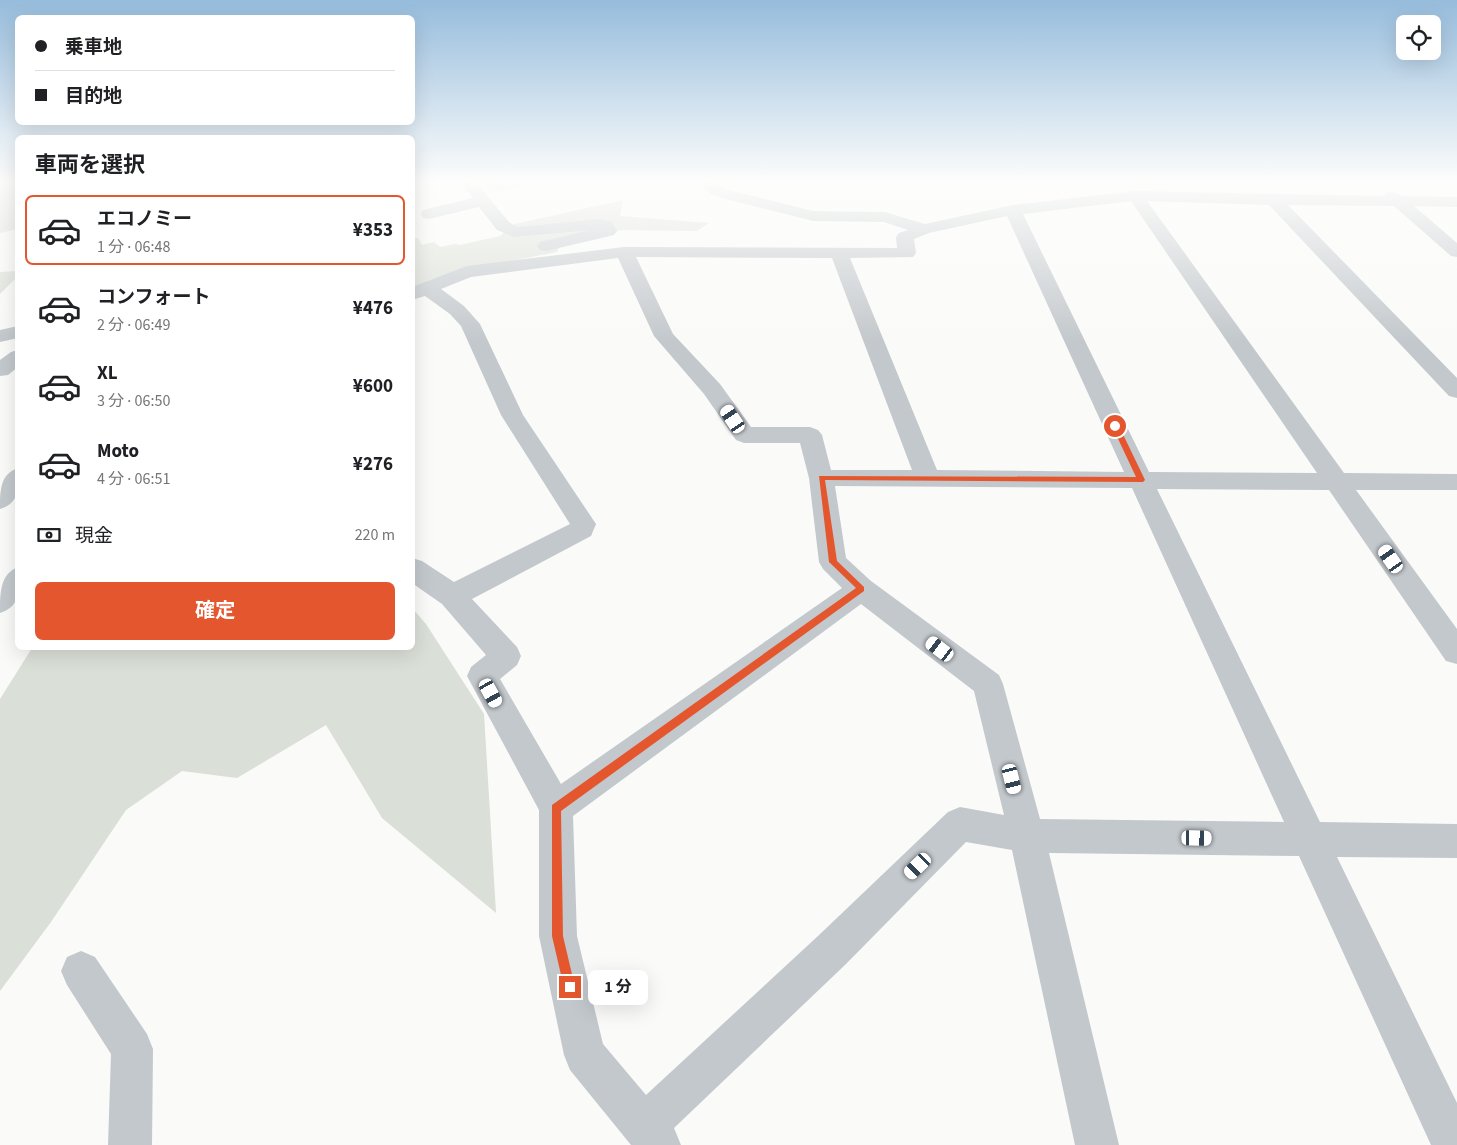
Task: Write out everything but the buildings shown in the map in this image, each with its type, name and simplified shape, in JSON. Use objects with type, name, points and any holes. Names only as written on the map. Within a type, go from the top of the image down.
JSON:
[{"type":"street","points":[[478,271],[502,258],[590,235]]},
{"type":"street","points":[[420,291],[467,272],[624,252],[839,252],[907,254],[906,237],[910,235]]},
{"type":"street","points":[[1025,235],[1454,1145]]},
{"type":"street","points":[[1163,235],[1457,652]]},
{"type":"street","points":[[1308,235],[1457,391]]},
{"type":"street","points":[[1438,235],[1457,252]]},
{"type":"street","points":[[624,252],[664,336],[712,389],[744,434],[810,435],[821,478],[833,562],[861,589],[988,684],[1027,836],[1098,1145]]},
{"type":"street","points":[[839,252],[928,478]]},
{"type":"street","points":[[420,291],[457,310],[470,324],[512,415],[583,524],[582,529],[452,596]]},
{"type":"street","points":[[0,336],[15,333]]},
{"type":"street","points":[[0,370],[15,358]]},
{"type":"street","points":[[821,478],[1457,482]]},
{"type":"street","points":[[0,500],[15,480]]},
{"type":"street","points":[[415,570],[452,596],[506,656],[482,676],[556,808],[558,936],[586,1055],[652,1136],[832,950],[960,824],[1027,836],[1457,841]]},
{"type":"street","points":[[0,602],[15,581]]},
{"type":"street","points":[[556,808],[861,589]]},
{"type":"street","points":[[81,971],[132,1049],[130,1145]]},
{"type":"shaded area","points":[[588,235],[560,245],[557,252],[465,270],[415,287],[415,238],[418,238],[422,245],[434,242],[440,247],[460,245],[500,236]]},
{"type":"shaded area","points":[[15,271],[15,279],[0,294],[0,272]]},
{"type":"shaded area","points":[[415,611],[426,624],[484,714],[496,913],[382,818],[326,725],[237,778],[182,771],[126,810],[51,922],[0,991],[0,699],[31,650],[415,650]]},
{"type":"route","points":[[570,987],[558,936],[556,808],[861,589],[833,562],[821,478],[1141,480],[1115,426]]}]
